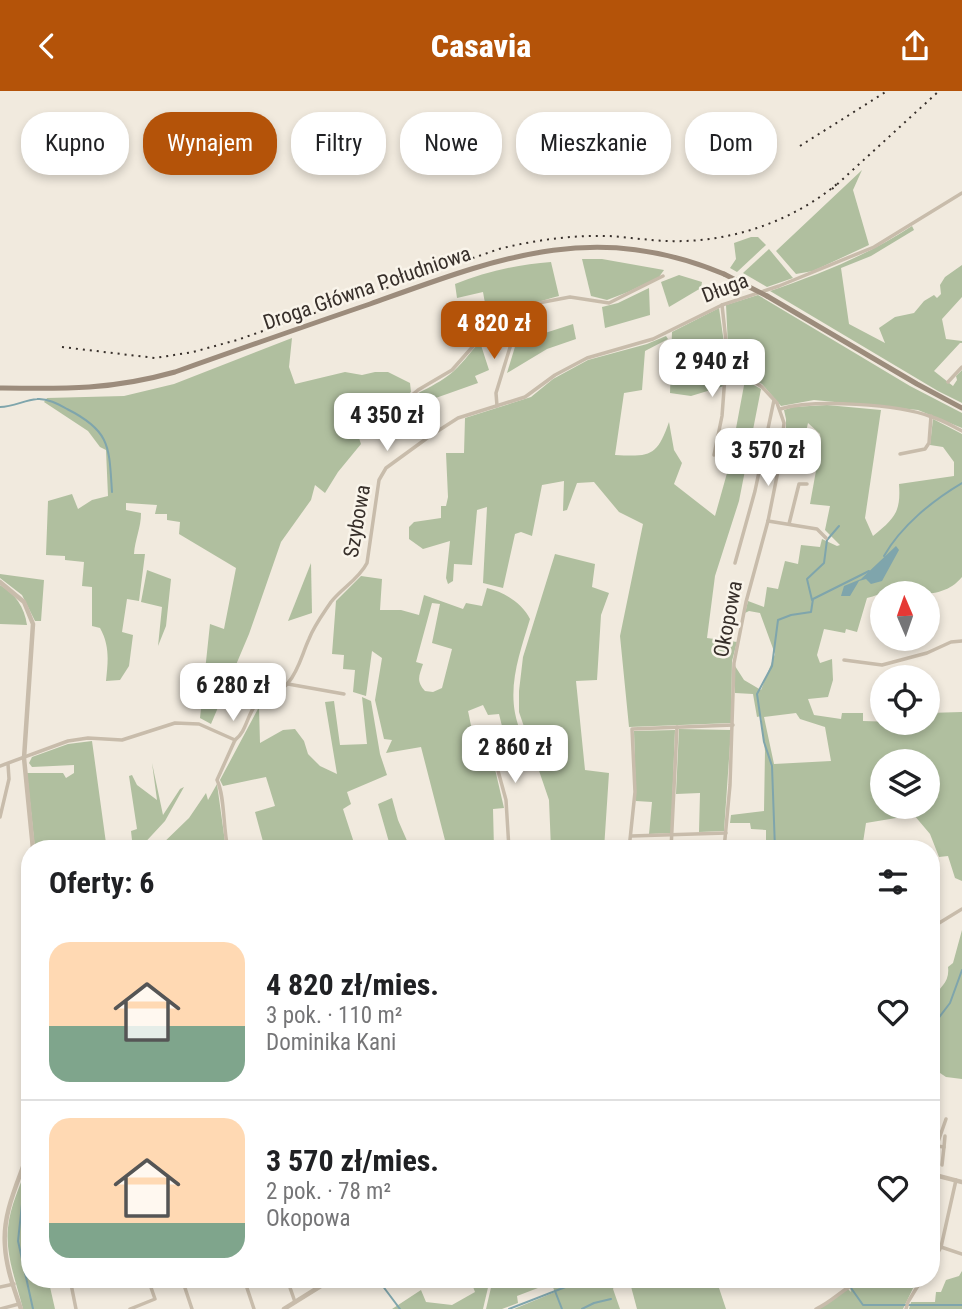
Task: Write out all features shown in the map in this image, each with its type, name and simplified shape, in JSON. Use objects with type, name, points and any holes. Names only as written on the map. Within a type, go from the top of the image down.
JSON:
[{"type":"main road","name":"Droga Główna Południowa","points":[[0,388],[86,389],[140,382],[463,271],[540,250],[592,247],[674,257],[724,274],[962,408]]},
{"type":"street","name":"Długa","points":[[498,407],[524,397],[570,365],[653,339],[722,305],[779,286],[874,247],[962,193]]},
{"type":"street","points":[[386,417],[418,390],[452,370],[483,335],[505,316],[534,304],[570,297],[609,303],[663,276]]},
{"type":"street","points":[[714,455],[722,416],[727,350],[722,305]]},
{"type":"street","points":[[498,407],[496,393],[519,318],[517,311]]},
{"type":"street","points":[[727,350],[736,369],[762,387],[780,409],[814,403],[916,412],[962,431]]},
{"type":"street","points":[[948,381],[962,367]]},
{"type":"street","name":"Okopowa","points":[[735,563],[755,491],[774,400]]},
{"type":"street","name":"Szybowa","points":[[288,684],[301,663],[309,638],[319,621],[334,599],[368,563],[377,485],[386,468],[458,418],[498,407]]},
{"type":"street","name":"Okopowa","points":[[725,840],[733,725],[734,663],[755,564],[768,521],[784,432],[780,409]]},
{"type":"street","points":[[900,454],[925,449],[929,443],[931,416]]},
{"type":"street","points":[[789,523],[799,484],[807,484]]},
{"type":"street","points":[[768,521],[817,529],[826,538]]},
{"type":"street","points":[[0,582],[24,602],[33,624],[24,758],[32,840]]},
{"type":"street","points":[[844,660],[882,665],[928,653],[951,642],[962,641]]},
{"type":"street","points":[[226,840],[221,792],[217,780],[235,740],[258,702],[278,693],[288,684],[344,694]]},
{"type":"street","points":[[0,767],[68,741],[88,738],[122,740],[175,723],[199,724],[235,740]]},
{"type":"street","points":[[630,840],[635,792],[632,729],[733,725]]},
{"type":"street","points":[[486,727],[506,800],[508,840]]},
{"type":"street","points":[[672,840],[677,727]]},
{"type":"street","points":[[0,817],[9,779],[8,764]]},
{"type":"street","points":[[631,836],[726,833]]},
{"type":"street","points":[[940,923],[962,909]]},
{"type":"street","points":[[940,1135],[946,1119]]},
{"type":"street","points":[[942,1165],[945,1136]]},
{"type":"street","points":[[940,1146],[944,1147]]},
{"type":"street","points":[[0,1309],[20,1307],[5,1249],[7,1217],[21,1175]]},
{"type":"street","points":[[940,1176],[959,1181],[941,1247],[962,1254]]},
{"type":"street","points":[[0,1216],[7,1217]]},
{"type":"street","points":[[0,1287],[14,1284]]},
{"type":"street","points":[[72,1288],[76,1309]]},
{"type":"street","points":[[130,1309],[155,1299],[151,1288]]},
{"type":"street","points":[[185,1288],[192,1309]]},
{"type":"street","points":[[247,1288],[254,1309]]},
{"type":"street","points":[[290,1288],[295,1302]]},
{"type":"street","points":[[284,1309],[318,1288]]},
{"type":"street","points":[[816,1309],[846,1288]]},
{"type":"street","points":[[907,1305],[917,1288]]},
{"type":"green space","points":[[862,170],[853,190],[869,245],[813,271],[796,274],[776,251]]},
{"type":"green space","points":[[912,226],[914,230],[871,256],[841,268],[849,324],[885,343],[879,328],[895,317],[914,313],[924,301],[934,295],[937,298],[941,294],[940,285],[945,277],[962,265],[962,297],[942,319],[946,339],[962,343],[934,371],[953,386],[957,380],[956,376],[962,370],[962,403],[770,291],[843,263]]},
{"type":"green space","points":[[758,237],[766,245],[737,272],[730,268],[736,259],[734,243]]},
{"type":"green space","points":[[769,249],[793,278],[767,287],[743,273]]},
{"type":"green space","points":[[582,259],[602,259],[664,270],[659,277],[607,300],[591,296]]},
{"type":"green space","points":[[551,262],[559,296],[514,311],[489,326],[483,292],[457,298],[455,284],[502,269]]},
{"type":"green space","points":[[679,275],[702,282],[701,288],[669,307],[661,282]]},
{"type":"green space","points":[[649,288],[650,315],[605,328],[602,307],[618,303]]},
{"type":"green space","points":[[758,295],[910,386],[962,413],[962,428],[918,410],[814,400],[781,406],[762,384],[747,376],[744,345],[728,346],[726,305]]},
{"type":"green space","points":[[540,306],[545,333],[573,324],[576,339],[547,349],[507,373],[524,317],[527,312]]},
{"type":"green space","points":[[719,308],[725,350],[724,386],[691,396],[670,393],[672,332]]},
{"type":"green space","points":[[666,336],[668,339],[645,351],[642,390],[624,393],[615,455],[651,452],[661,442],[669,422],[674,450],[682,463],[674,484],[715,516],[729,466],[745,380],[761,389],[739,501],[715,576],[707,638],[737,642],[732,661],[731,723],[629,727],[620,636],[643,524],[619,512],[594,482],[577,483],[567,510],[563,511],[564,481],[542,485],[532,536],[521,532],[515,534],[503,588],[483,583],[487,507],[477,510],[472,565],[454,564],[453,581],[448,584],[446,578],[450,541],[423,549],[409,539],[409,527],[414,522],[441,518],[441,506],[446,506],[448,497],[446,453],[464,453],[465,418],[531,397],[553,379],[588,360]]},
{"type":"green space","points":[[292,338],[289,367],[295,384],[345,372],[362,375],[388,372],[410,383],[411,392],[379,417],[378,407],[357,410],[361,444],[325,493],[315,485],[311,500],[281,542],[249,634],[211,724],[200,718],[210,624],[224,629],[236,568],[179,534],[180,522],[167,520],[167,514],[155,514],[157,505],[126,503],[126,510],[141,513],[134,554],[145,554],[139,601],[127,599],[122,632],[133,635],[129,666],[120,680],[106,681],[107,647],[100,628],[92,626],[92,587],[82,586],[84,562],[65,560],[65,556],[46,555],[48,501],[72,494],[78,509],[92,500],[108,496],[106,450],[100,447],[88,431],[44,402],[47,398],[124,396],[174,384]]},
{"type":"green space","points":[[480,342],[489,370],[475,376],[478,383],[416,405],[382,424],[388,415],[404,402],[453,371]]},
{"type":"green space","points":[[827,405],[881,410],[865,518],[873,536],[895,514],[899,501],[899,484],[954,476],[954,462],[943,447],[930,445],[933,419],[962,434],[962,577],[940,591],[940,581],[870,581],[870,597],[867,598],[857,632],[824,629],[817,655],[820,663],[832,659],[833,680],[828,697],[808,699],[814,715],[841,719],[842,713],[863,713],[863,721],[870,721],[870,735],[940,735],[940,713],[962,712],[962,881],[955,878],[948,856],[940,857],[940,840],[932,840],[917,819],[940,819],[940,749],[870,749],[870,819],[890,819],[866,823],[863,840],[766,840],[766,830],[751,829],[750,823],[730,823],[731,815],[764,811],[765,751],[761,716],[757,717],[753,694],[735,693],[735,666],[744,680],[761,690],[775,654],[760,613],[745,613],[748,601],[764,607],[767,587],[778,589],[785,561],[798,564],[801,545],[820,547],[822,539],[840,545],[825,530],[830,506],[810,504],[821,443],[820,434],[808,423],[804,441],[786,437],[784,410],[793,407]],"holes":[[[796,713],[800,719],[825,727],[831,761],[774,764],[764,717]]]},
{"type":"green space","points":[[555,554],[595,564],[592,587],[609,593],[601,615],[597,680],[576,681],[585,770],[609,773],[605,840],[551,840],[549,800],[519,712],[523,657]]},
{"type":"green space","points":[[311,563],[312,613],[288,621]]},
{"type":"green space","points":[[147,570],[171,579],[166,626],[158,646],[162,607],[141,602]]},
{"type":"green space","points":[[0,574],[44,580],[41,621],[35,621],[22,595],[0,578]]},
{"type":"green space","points":[[361,576],[382,579],[380,610],[401,610],[419,615],[424,595],[463,609],[466,603],[482,606],[487,588],[512,599],[527,613],[530,619],[517,665],[514,701],[518,726],[534,765],[513,771],[499,714],[488,715],[483,705],[468,711],[477,744],[492,756],[504,808],[493,809],[494,840],[445,840],[421,747],[386,753],[392,740],[384,739],[375,700],[382,658],[372,651],[366,696],[353,692],[355,670],[343,669],[344,655],[332,654],[336,601]],"holes":[[[432,603],[440,604],[432,643],[452,649],[442,688],[433,692],[425,691],[420,684],[423,664],[416,662]]]},
{"type":"green space","points":[[0,585],[18,602],[27,625],[0,624]]},
{"type":"green space","points":[[362,697],[371,701],[380,754],[387,775],[347,792],[351,804],[343,809],[353,840],[263,840],[255,812],[275,806],[266,777],[223,786],[220,780],[259,707],[260,743],[283,730],[295,729],[304,741],[308,754],[320,766],[337,774],[325,702],[334,701],[340,745],[367,744]]},
{"type":"green space","points":[[679,729],[731,730],[724,831],[699,832],[700,793],[676,794]]},
{"type":"green space","points":[[675,730],[671,833],[649,834],[652,802],[636,801],[634,731]]},
{"type":"green space","points":[[92,741],[106,840],[34,840],[27,773],[63,773],[66,778],[74,773],[74,765],[32,767],[29,763],[32,757],[68,744]]},
{"type":"green space","points":[[152,763],[163,815],[184,787],[165,821],[147,840],[132,840],[131,831],[137,829],[129,776],[132,775],[137,785],[157,800]]},
{"type":"green space","points":[[217,784],[225,840],[166,840],[189,818],[206,793],[208,800]]},
{"type":"green space","points":[[392,798],[407,840],[388,840],[378,804]]},
{"type":"green space","points":[[962,930],[962,1079],[946,1077],[940,1073],[940,989],[946,981],[948,967],[953,963]]},
{"type":"green space","points":[[21,1183],[21,1288],[50,1288],[55,1309],[23,1309],[10,1259],[8,1238],[9,1220]]},
{"type":"green space","points":[[962,1271],[962,1309],[909,1309],[911,1302],[935,1302],[936,1292],[941,1292],[946,1280],[959,1276]]},
{"type":"green space","points":[[473,1288],[488,1288],[483,1309],[392,1309],[421,1290],[426,1302],[452,1305],[475,1292]]},
{"type":"green space","points":[[491,1288],[538,1288],[517,1296],[518,1303],[502,1309],[486,1309]]},
{"type":"green space","points":[[553,1288],[613,1288],[620,1309],[514,1309],[555,1292]]},
{"type":"green space","points":[[631,1288],[719,1288],[726,1309],[637,1309]]},
{"type":"green space","points":[[850,1288],[913,1288],[903,1309],[819,1309],[848,1289],[851,1292]]},
{"type":"water","points":[[896,546],[899,550],[882,581],[859,581],[850,596],[841,596],[844,586],[861,579]]},
{"type":"waterway","points":[[0,407],[45,399],[64,407],[92,425],[100,433],[108,452],[112,492]]},
{"type":"waterway","points":[[884,556],[899,534],[918,515],[962,483]]},
{"type":"waterway","points":[[812,600],[807,579],[824,563],[827,540],[839,526]]},
{"type":"waterway","points":[[775,840],[772,766],[764,742],[757,694],[772,666],[778,620],[811,612],[813,599],[869,571]]},
{"type":"waterway","points":[[940,1016],[950,1003],[962,970]]},
{"type":"waterway","points":[[21,1213],[18,1241],[21,1255]]},
{"type":"waterway","points":[[28,1288],[33,1309]]},
{"type":"waterway","points":[[384,1288],[400,1309]]},
{"type":"waterway","points":[[509,1309],[563,1288]]},
{"type":"waterway","points":[[851,1288],[863,1305],[962,1305]]},
{"type":"waterway","points":[[555,1291],[562,1309]]},
{"type":"waterway","points":[[582,1309],[611,1299]]},
{"type":"railway","points":[[800,146],[887,91]]},
{"type":"railway","points":[[832,189],[939,91]]},
{"type":"railway","points":[[62,347],[155,358],[193,352],[237,340],[499,249],[554,239],[610,236],[685,241],[746,231],[785,217],[837,184]]}]
